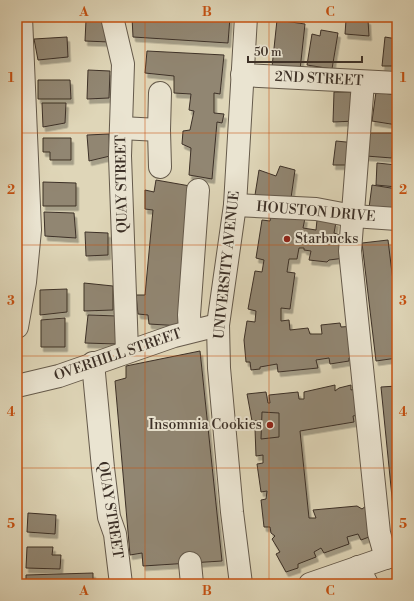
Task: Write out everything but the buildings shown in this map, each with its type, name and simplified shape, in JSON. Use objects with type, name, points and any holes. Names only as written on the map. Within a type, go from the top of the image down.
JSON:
[{"type":"street","points":[[17,327],[26,282],[30,230],[20,87],[20,17]]},
{"type":"street","name":"QUAY STREET","points":[[112,17],[123,64],[120,156],[127,352]]},
{"type":"street","name":"UNIVERSITY AVENUE","points":[[241,584],[231,504],[219,368],[218,324],[235,205],[246,17]]},
{"type":"street","name":"2ND STREET","points":[[242,75],[397,83]]},
{"type":"street","points":[[310,584],[362,576],[391,556],[379,532],[350,252],[364,82]]},
{"type":"street","points":[[160,93],[160,167]]},
{"type":"street","points":[[121,128],[159,130]]},
{"type":"street","points":[[190,331],[189,315],[198,190]]},
{"type":"street","name":"HOUSTON DRIVE","points":[[235,205],[316,209],[353,216],[397,219]]},
{"type":"street","name":"OVERHILL STREET","points":[[17,386],[59,376],[93,363],[190,331],[218,324]]},
{"type":"street","name":"QUAY STREET","points":[[93,363],[103,468],[110,517],[115,534],[121,584]]},
{"type":"place","name":"Starbucks","points":[[287,239]]},
{"type":"place","name":"Insomnia Cookies","points":[[270,425]]}]
